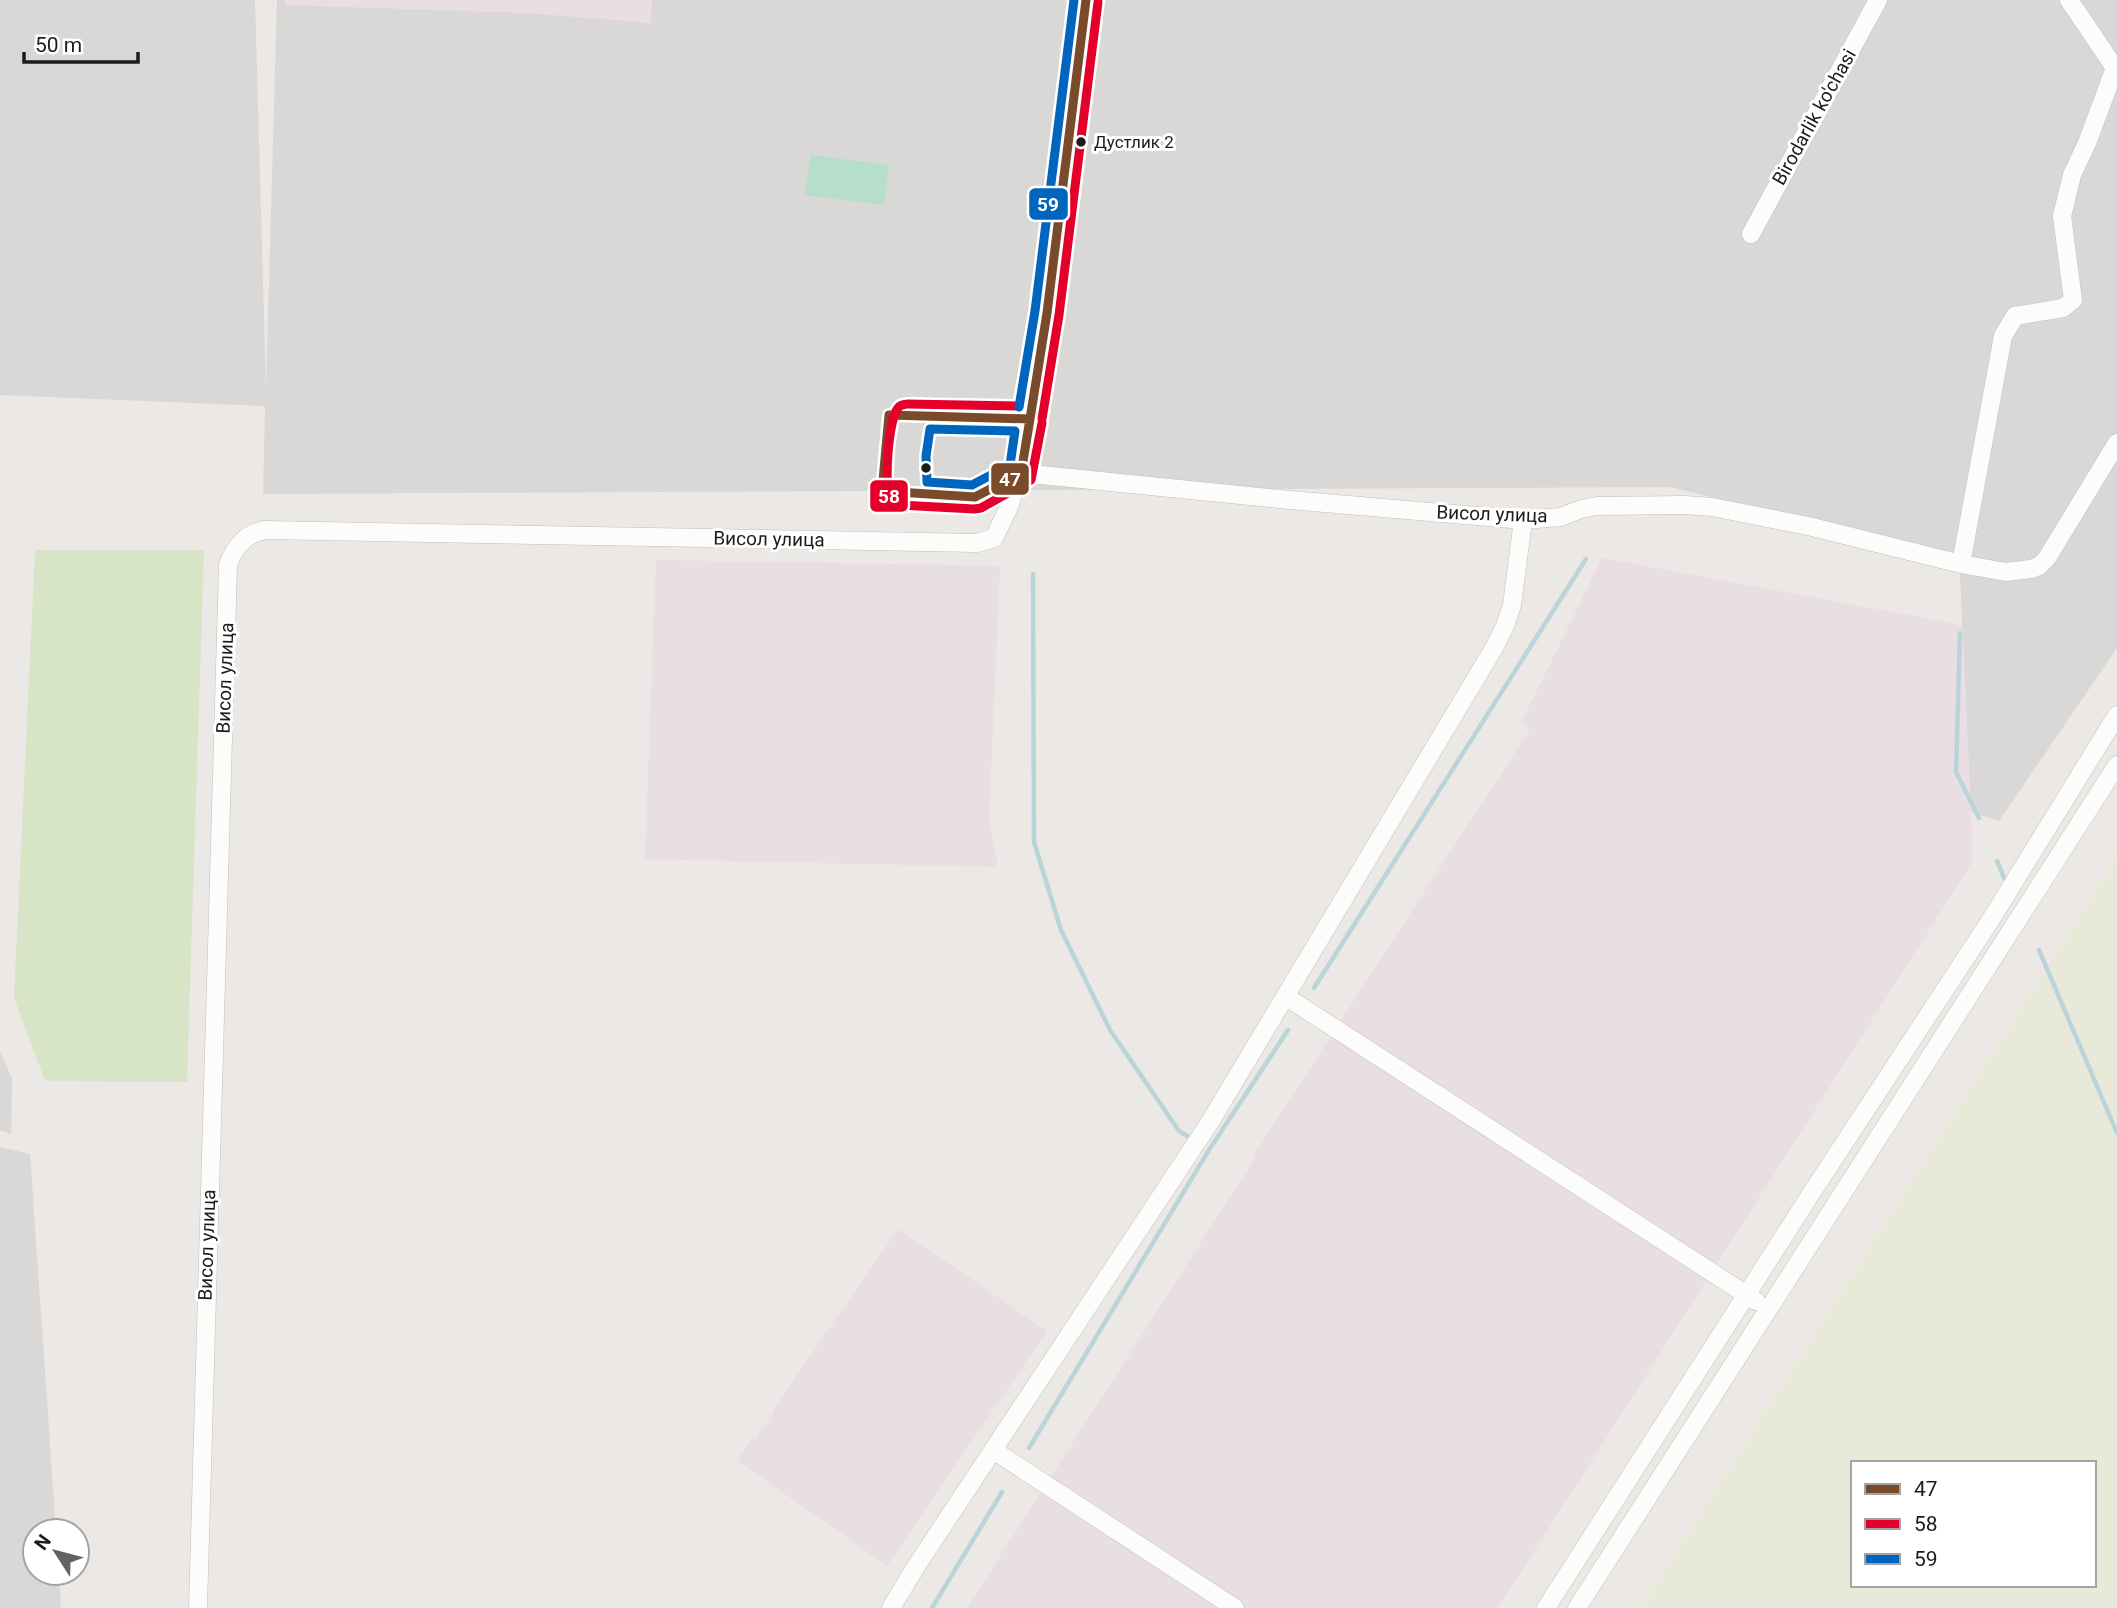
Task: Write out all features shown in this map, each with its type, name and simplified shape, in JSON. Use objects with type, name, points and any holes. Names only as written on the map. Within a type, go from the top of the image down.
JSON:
[{"type":"street","name":"Висол улица","points":[[198,1608],[228,565],[236,549],[248,535],[271,530],[977,543],[994,538],[1021,473],[1047,313],[1086,0]]},
{"type":"street","name":"Birodarlik ko'chasi","points":[[1751,234],[1878,0]]},
{"type":"street","points":[[1961,564],[2003,336],[2015,316],[2063,308],[2073,300],[2062,216],[2072,175],[2115,68],[2069,0]]},
{"type":"street","name":"Висол улица","points":[[1021,473],[1523,520],[1561,517],[1597,506],[1684,505],[1808,526],[1961,564],[2006,572],[2039,566],[2056,545],[2117,443]]},
{"type":"street","points":[[891,1608],[1197,1142],[1468,691],[1505,626],[1512,605],[1523,520]]},
{"type":"street","points":[[1546,1608],[1990,921],[2117,715]]},
{"type":"street","points":[[1577,1608],[2117,765]]},
{"type":"street","points":[[1286,996],[1768,1309]]},
{"type":"street","points":[[993,1450],[1235,1608]]},
{"type":"shaded area","points":[[0,0],[255,0],[266,388],[277,0],[2117,0],[2117,648],[1999,821],[1971,812],[1959,555],[1669,487],[263,494],[265,406],[0,395]]},
{"type":"shaded area","points":[[285,0],[652,0],[651,23],[525,13],[285,5]]},
{"type":"shaded area","points":[[1602,558],[1962,625],[1973,861],[1498,1608],[967,1608],[1255,1158],[1253,1156],[1530,729],[1521,723]]},
{"type":"shaded area","points":[[656,560],[1000,566],[989,819],[998,867],[645,859]]},
{"type":"shaded area","points":[[0,1052],[12,1078],[11,1134],[0,1130]]},
{"type":"shaded area","points":[[0,1147],[30,1154],[55,1517],[21,1517],[21,1587],[60,1587],[61,1608],[0,1608]]},
{"type":"shaded area","points":[[898,1229],[1047,1331],[887,1566],[737,1460],[753,1437],[756,1438]]},
{"type":"green space","points":[[811,155],[889,165],[884,205],[805,195]]},
{"type":"green space","points":[[35,550],[204,550],[187,1082],[45,1081],[14,998]]},
{"type":"green space","points":[[2117,856],[2117,1608],[1640,1608]]},
{"type":"waterway","points":[[1314,988],[1586,559]]},
{"type":"waterway","points":[[1033,574],[1034,842],[1061,930],[1110,1030],[1179,1131],[1194,1140]]},
{"type":"waterway","points":[[1960,633],[1956,772],[1979,818]]},
{"type":"waterway","points":[[1997,861],[2005,880]]},
{"type":"waterway","points":[[2039,950],[2117,1133]]},
{"type":"waterway","points":[[1029,1448],[1209,1150],[1288,1030]]},
{"type":"waterway","points":[[932,1608],[1002,1492]]},
{"type":"transit line","name":"59","points":[[1019,407],[1035,311],[1074,0]]},
{"type":"transit line","name":"47","points":[[1030,419],[1047,313],[1086,0]]},
{"type":"transit line","name":"58","points":[[1042,419],[1059,315],[1098,2]]},
{"type":"transit line","name":"58","points":[[1019,406],[900,406],[889,439],[887,481],[890,500],[899,505],[981,508],[1031,480],[1042,423]]},
{"type":"transit line","name":"47","points":[[889,415],[1030,419],[1021,473],[975,497],[882,491],[889,415]]},
{"type":"transit line","name":"59","points":[[930,429],[1015,431],[1010,465],[972,485],[927,482],[926,456],[930,429]]},
{"type":"place","name":"Дустлик 2","points":[[1081,142]]}]
